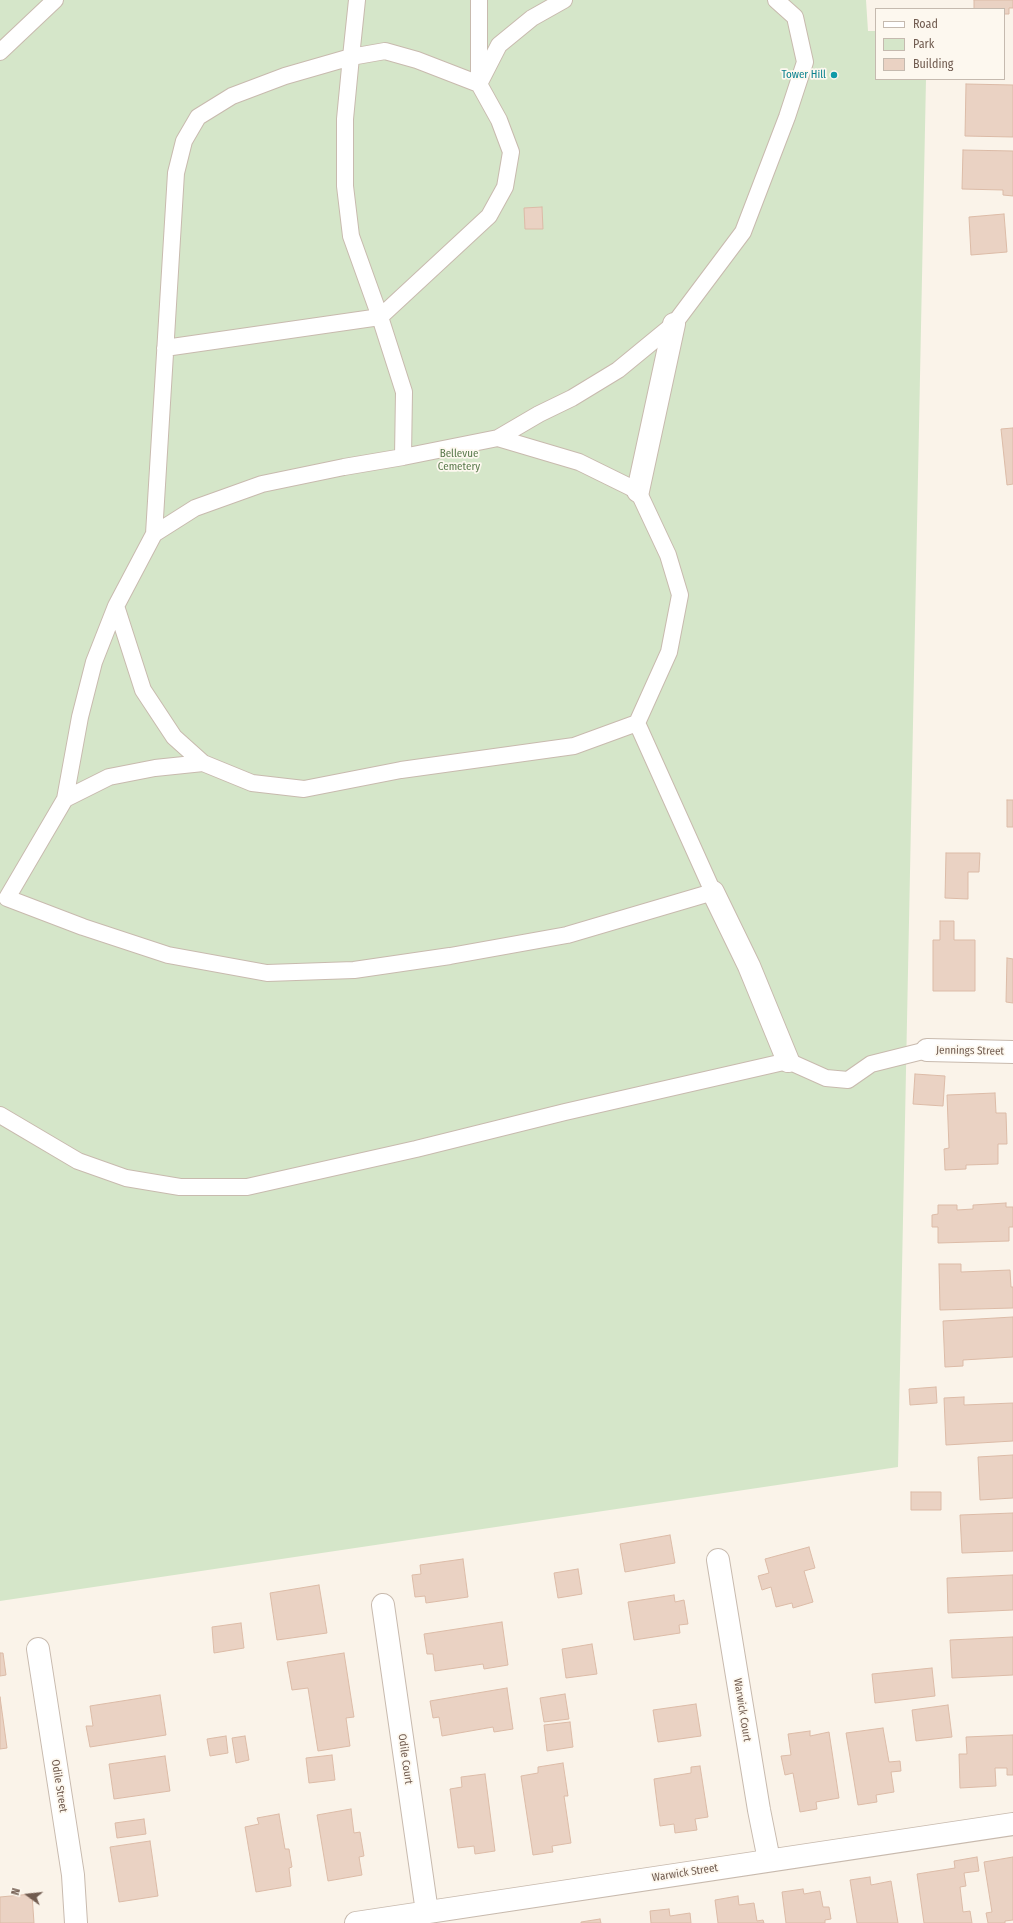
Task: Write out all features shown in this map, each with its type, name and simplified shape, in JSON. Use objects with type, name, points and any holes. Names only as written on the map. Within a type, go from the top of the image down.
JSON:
[{"type":"street","points":[[638,491],[674,324]]},
{"type":"street","points":[[712,892],[749,966],[788,1061]]},
{"type":"street","name":"Jennings Street","points":[[928,1050],[1013,1052]]},
{"type":"street","name":"Warwick Court","points":[[718,1560],[759,1810],[769,1860]]},
{"type":"street","name":"Odile Court","points":[[383,1605],[427,1912]]},
{"type":"street","name":"Odile Street","points":[[38,1650],[73,1875],[76,1923]]},
{"type":"street","name":"Warwick Street","points":[[356,1923],[1013,1824]]},
{"type":"lane","points":[[0,52],[55,0]]},
{"type":"lane","points":[[357,0],[345,119],[345,186],[351,236],[380,317],[404,392],[403,457]]},
{"type":"lane","points":[[165,348],[380,317],[489,216],[505,187],[511,152],[499,120],[479,84],[479,0]]},
{"type":"lane","points":[[479,84],[499,45],[532,18],[564,0]]},
{"type":"lane","points":[[154,534],[195,508],[262,484],[498,438],[572,398],[618,370],[674,324],[743,232],[788,117],[805,62],[795,17],[776,0]]},
{"type":"lane","points":[[479,84],[417,60],[385,51],[351,57],[285,76],[232,96],[198,117],[184,141],[176,173],[154,534],[116,606],[94,662],[80,717],[65,799],[4,902],[168,955],[267,973],[354,970],[450,956],[567,935],[712,892],[636,723]]},
{"type":"lane","points":[[116,606],[143,690],[174,737],[202,763],[252,783],[304,789],[401,770],[574,746],[636,723],[669,652],[680,595],[668,555],[638,491],[579,462],[498,438]]},
{"type":"lane","points":[[65,799],[109,777],[155,768],[202,763]]},
{"type":"lane","points":[[0,1115],[78,1161],[126,1178],[180,1187],[247,1187],[416,1149],[565,1112],[788,1061],[826,1078],[848,1080],[871,1064],[928,1050]]},
{"type":"green space","name":"Bellevue Cemetery","points":[[0,0],[866,0],[868,31],[875,31],[875,80],[926,80],[898,1467],[0,1601]]},
{"type":"building","points":[[974,0],[1013,0],[1013,8],[1009,8],[1009,14],[1005,14],[1005,8],[974,8]]},
{"type":"building","points":[[966,84],[1013,85],[1013,137],[965,136]]},
{"type":"building","points":[[963,150],[1013,151],[1013,196],[1003,195],[1003,190],[962,189]]},
{"type":"building","points":[[542,207],[543,229],[525,229],[524,208]]},
{"type":"building","points":[[1004,214],[1007,252],[971,255],[969,217]]},
{"type":"building","points":[[1013,428],[1013,484],[1007,485],[1001,429]]},
{"type":"building","points":[[1007,800],[1013,800],[1013,827],[1007,827]]},
{"type":"building","points":[[946,853],[980,853],[979,872],[968,872],[968,899],[945,898]]},
{"type":"building","points":[[940,921],[954,921],[954,940],[975,940],[975,991],[933,991],[933,940],[940,940]]},
{"type":"building","points":[[1007,958],[1013,959],[1013,1003],[1006,1002]]},
{"type":"building","points":[[915,1074],[945,1076],[943,1106],[913,1104]]},
{"type":"building","points":[[995,1093],[996,1113],[1006,1113],[1007,1144],[998,1144],[998,1164],[966,1165],[966,1169],[945,1170],[944,1149],[949,1148],[947,1095]]},
{"type":"building","points":[[1006,1203],[1006,1207],[1013,1207],[1013,1227],[1009,1227],[1009,1241],[938,1243],[938,1227],[932,1227],[932,1215],[938,1214],[938,1205],[957,1205],[957,1210],[973,1209],[973,1205]]},
{"type":"building","points":[[939,1264],[961,1264],[961,1272],[1010,1270],[1011,1287],[1013,1287],[1013,1308],[940,1310]]},
{"type":"building","points":[[1013,1317],[1013,1357],[963,1360],[963,1366],[945,1367],[943,1321]]},
{"type":"building","points":[[936,1387],[937,1403],[910,1405],[909,1389]]},
{"type":"building","points":[[964,1397],[964,1405],[1013,1403],[1013,1441],[946,1445],[944,1398]]},
{"type":"building","points":[[1013,1455],[1013,1498],[980,1500],[978,1457]]},
{"type":"building","points":[[911,1492],[941,1492],[941,1510],[911,1510]]},
{"type":"building","points":[[1013,1513],[1013,1551],[962,1553],[960,1515]]},
{"type":"building","points":[[670,1535],[675,1563],[625,1572],[620,1544]]},
{"type":"building","points":[[809,1547],[815,1568],[804,1571],[813,1602],[793,1608],[792,1603],[776,1607],[771,1587],[762,1590],[758,1576],[769,1573],[765,1559]]},
{"type":"building","points":[[463,1559],[468,1597],[426,1603],[425,1596],[415,1597],[412,1575],[421,1574],[420,1565]]},
{"type":"building","points":[[578,1569],[582,1594],[558,1598],[554,1573]]},
{"type":"building","points":[[1013,1575],[1013,1610],[948,1613],[947,1578]]},
{"type":"building","points":[[319,1585],[327,1633],[277,1640],[270,1593]]},
{"type":"building","points":[[674,1595],[675,1602],[684,1600],[688,1624],[679,1625],[680,1633],[634,1640],[628,1602]]},
{"type":"building","points":[[502,1622],[508,1665],[484,1669],[483,1664],[435,1671],[433,1654],[427,1654],[424,1634]]},
{"type":"building","points":[[241,1623],[244,1648],[214,1653],[212,1627]]},
{"type":"building","points":[[1013,1637],[1013,1675],[952,1678],[950,1640]]},
{"type":"building","points":[[592,1644],[597,1674],[566,1678],[562,1649]]},
{"type":"building","points":[[0,1653],[3,1653],[6,1675],[0,1676]]},
{"type":"building","points":[[344,1653],[354,1717],[346,1718],[350,1746],[318,1751],[308,1688],[292,1690],[287,1662]]},
{"type":"building","points":[[932,1668],[935,1696],[875,1703],[872,1674]]},
{"type":"building","points":[[507,1688],[513,1729],[494,1732],[493,1727],[442,1736],[439,1717],[433,1718],[430,1701]]},
{"type":"building","points":[[565,1694],[569,1719],[544,1722],[540,1698]]},
{"type":"building","points":[[160,1695],[166,1735],[90,1747],[86,1726],[93,1726],[90,1706]]},
{"type":"building","points":[[0,1697],[7,1748],[0,1749]]},
{"type":"building","points":[[696,1704],[701,1736],[658,1742],[653,1710]]},
{"type":"building","points":[[948,1705],[952,1737],[916,1741],[912,1710]]},
{"type":"building","points":[[570,1722],[573,1747],[547,1751],[544,1725]]},
{"type":"building","points":[[883,1728],[889,1762],[900,1761],[901,1771],[891,1772],[894,1792],[876,1795],[877,1802],[858,1805],[846,1733]]},
{"type":"building","points":[[810,1731],[810,1736],[829,1732],[839,1798],[816,1802],[817,1809],[800,1812],[793,1773],[785,1775],[781,1756],[791,1755],[788,1734]]},
{"type":"building","points":[[1013,1735],[1013,1775],[1007,1775],[1007,1768],[995,1768],[996,1786],[960,1788],[959,1754],[967,1754],[966,1737]]},
{"type":"building","points":[[226,1736],[228,1753],[210,1756],[207,1739]]},
{"type":"building","points":[[245,1736],[249,1760],[236,1763],[232,1738]]},
{"type":"building","points":[[332,1755],[335,1780],[309,1783],[306,1758]]},
{"type":"building","points":[[165,1756],[170,1791],[114,1799],[109,1764]]},
{"type":"building","points":[[563,1763],[568,1796],[564,1796],[571,1843],[552,1846],[553,1852],[533,1855],[521,1776],[538,1773],[538,1767]]},
{"type":"building","points":[[700,1766],[708,1817],[695,1819],[697,1830],[675,1833],[674,1824],[660,1826],[654,1779],[691,1773],[691,1767]]},
{"type":"building","points":[[485,1774],[495,1851],[475,1854],[474,1846],[458,1848],[450,1789],[462,1787],[461,1777]]},
{"type":"building","points":[[351,1809],[354,1833],[360,1832],[364,1856],[359,1857],[362,1875],[328,1881],[317,1815]]},
{"type":"building","points":[[279,1814],[285,1849],[289,1849],[292,1867],[289,1868],[291,1886],[256,1892],[245,1827],[259,1824],[257,1818]]},
{"type":"building","points":[[144,1819],[146,1834],[117,1838],[115,1823]]},
{"type":"building","points":[[150,1841],[158,1896],[119,1902],[110,1847]]},
{"type":"building","points":[[977,1857],[979,1871],[964,1873],[966,1886],[960,1887],[963,1912],[970,1911],[972,1923],[924,1923],[917,1874],[955,1868],[954,1861]]},
{"type":"building","points":[[1013,1857],[1013,1920],[1005,1921],[1005,1923],[988,1923],[986,1913],[992,1912],[984,1862]]},
{"type":"building","points":[[870,1877],[871,1885],[891,1881],[898,1923],[857,1923],[850,1880]]},
{"type":"building","points":[[803,1889],[804,1894],[820,1891],[823,1907],[829,1907],[831,1919],[825,1920],[825,1923],[786,1923],[782,1892]]},
{"type":"building","points":[[32,1894],[34,1923],[0,1923],[0,1897]]},
{"type":"building","points":[[738,1896],[739,1905],[754,1903],[757,1921],[763,1920],[764,1923],[718,1923],[715,1900]]},
{"type":"building","points":[[669,1909],[670,1916],[690,1913],[691,1923],[651,1923],[650,1911]]},
{"type":"building","points":[[600,1919],[601,1923],[581,1923],[581,1922]]},
{"type":"place","name":"Tower Hill","points":[[834,75]]}]
